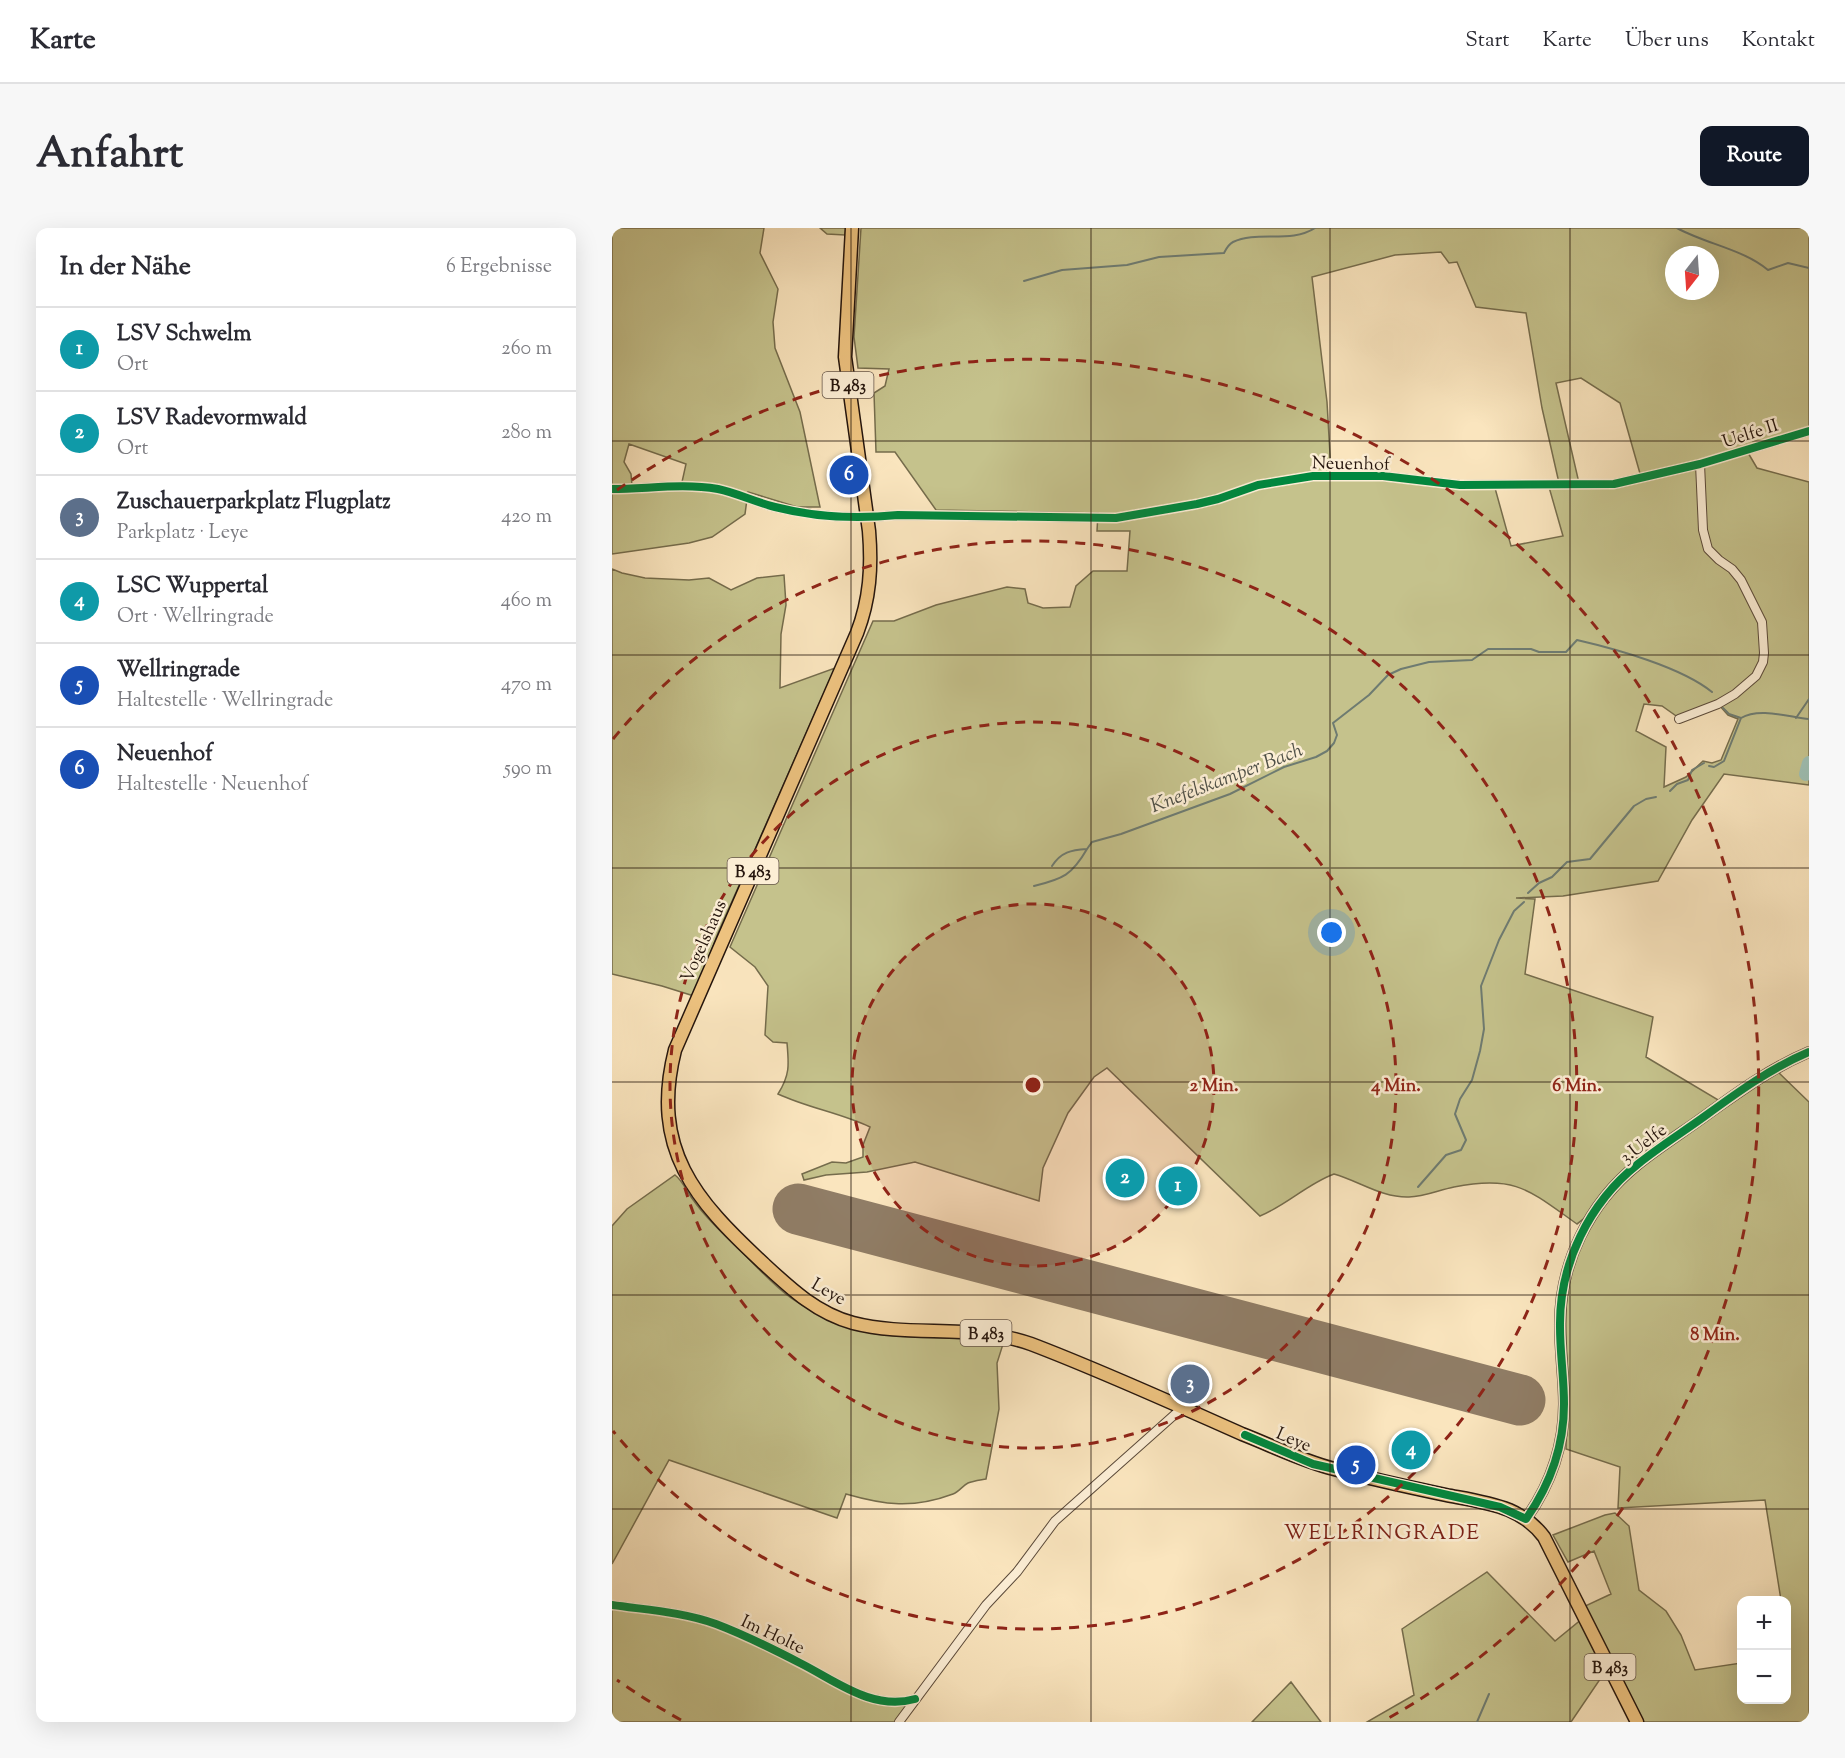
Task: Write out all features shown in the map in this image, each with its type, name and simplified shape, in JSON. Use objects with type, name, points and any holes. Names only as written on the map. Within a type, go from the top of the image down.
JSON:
[{"type":"main road","name":"B 483","points":[[852,228],[845,357],[867,517]]},
{"type":"main road","name":"Vogelshaus","points":[[787,1286],[724,1227],[687,1179],[673,1140],[668,1087],[671,1065],[682,1030],[862,619],[869,592],[871,570],[867,517]]},
{"type":"main road","name":"Leye","points":[[787,1286],[813,1306],[828,1314],[869,1327],[985,1333],[1015,1339],[1283,1452],[1332,1469],[1500,1507],[1526,1519]]},
{"type":"main road","name":"B 483","points":[[1526,1519],[1544,1537],[1637,1722]]},
{"type":"street","name":"Uelfe II","points":[[1700,464],[1809,431]]},
{"type":"street","name":"Neuenhof","points":[[612,489],[703,487],[726,491],[787,510],[867,517],[920,515],[1116,518],[1208,502],[1258,485],[1297,477],[1383,477],[1460,485],[1598,485],[1631,481],[1700,464]]},
{"type":"street","points":[[1679,719],[1718,704],[1735,694],[1756,676],[1763,662],[1764,653],[1762,622],[1741,580],[1732,568],[1708,549],[1703,530],[1700,464]]},
{"type":"street","name":"3.Uelfe","points":[[1526,1519],[1550,1475],[1562,1433],[1564,1405],[1560,1325],[1563,1294],[1571,1258],[1588,1222],[1611,1190],[1638,1164],[1775,1068],[1809,1052]]},
{"type":"street","points":[[899,1722],[986,1605],[1017,1572],[1055,1521],[1182,1408]]},
{"type":"street","name":"Im Holte","points":[[612,1605],[669,1612],[714,1623],[800,1663],[861,1695],[890,1702],[915,1699]]},
{"type":"shaded area","points":[[612,228],[764,228],[760,253],[778,289],[773,322],[775,348],[800,412],[820,507],[797,507],[748,492],[745,514],[712,537],[689,543],[612,554],[612,492],[710,484],[682,482],[686,464],[629,444],[624,462],[631,474],[632,486],[612,487]]},
{"type":"shaded area","points":[[820,228],[846,228],[845,235],[827,234]]},
{"type":"shaded area","points":[[861,228],[1809,228],[1809,429],[1699,463],[1641,477],[1620,403],[1581,378],[1556,383],[1579,483],[1559,483],[1542,408],[1526,313],[1476,307],[1457,262],[1449,263],[1441,252],[1395,255],[1312,277],[1327,402],[1331,472],[1298,474],[1260,482],[1261,488],[1320,479],[1354,478],[1495,488],[1511,546],[1563,536],[1549,487],[1624,482],[1698,466],[1702,531],[1706,550],[1740,580],[1761,622],[1763,653],[1762,662],[1753,678],[1735,693],[1679,718],[1662,706],[1644,704],[1636,731],[1666,747],[1664,787],[1686,777],[1703,761],[1712,763],[1721,760],[1738,719],[1728,715],[1719,705],[1757,677],[1764,662],[1765,637],[1762,621],[1742,579],[1732,567],[1714,555],[1707,544],[1704,530],[1701,465],[1747,451],[1757,468],[1809,482],[1809,785],[1724,774],[1692,820],[1658,881],[1563,896],[1516,898],[1535,899],[1525,974],[1653,1017],[1646,1057],[1720,1101],[1631,1165],[1614,1182],[1589,1214],[1577,1224],[1533,1194],[1508,1184],[1475,1184],[1420,1196],[1399,1197],[1334,1174],[1260,1216],[1107,1068],[1094,1077],[1068,1113],[1043,1168],[1039,1201],[915,1162],[867,1172],[826,1175],[804,1180],[802,1174],[832,1162],[846,1163],[863,1157],[863,1145],[870,1127],[778,1094],[788,1070],[787,1043],[773,1042],[765,1035],[768,986],[755,967],[730,947],[873,621],[894,621],[936,605],[1007,587],[1025,589],[1028,603],[1043,608],[1070,607],[1076,586],[1093,571],[1127,571],[1130,531],[1097,531],[1098,513],[936,510],[895,452],[876,452],[874,393],[885,386],[889,369],[858,368],[854,337]]},
{"type":"shaded area","points":[[612,569],[645,578],[689,580],[709,578],[731,590],[757,578],[784,575],[786,605],[781,634],[780,688],[835,668],[718,933],[694,996],[612,974]]},
{"type":"shaded area","points":[[1778,1072],[1809,1102],[1809,1722],[1639,1722],[1583,1607],[1611,1594],[1594,1551],[1568,1562],[1553,1535],[1615,1513],[1629,1526],[1639,1590],[1666,1611],[1681,1635],[1695,1670],[1737,1664],[1737,1704],[1791,1704],[1791,1596],[1780,1596],[1765,1500],[1618,1508],[1620,1467],[1566,1449],[1569,1404],[1566,1311],[1572,1268],[1594,1219],[1610,1199],[1648,1162]]},
{"type":"shaded area","points":[[675,1175],[705,1215],[767,1277],[791,1298],[819,1314],[840,1324],[871,1333],[1004,1341],[997,1363],[999,1409],[986,1479],[968,1483],[953,1494],[925,1502],[886,1503],[846,1494],[837,1518],[669,1460],[612,1564],[612,1226],[627,1209]]},
{"type":"shaded area","points":[[1487,1572],[1555,1641],[1582,1619],[1607,1669],[1571,1722],[1367,1722],[1414,1695],[1402,1629]]},
{"type":"shaded area","points":[[612,1606],[660,1612],[726,1630],[845,1689],[910,1703],[897,1722],[612,1722]]},
{"type":"shaded area","points":[[1291,1682],[1321,1722],[1252,1722]]},
{"type":"waterway","points":[[1024,281],[1062,270],[1127,265],[1159,257],[1224,253],[1232,243],[1242,239],[1295,235],[1315,228]]},
{"type":"waterway","points":[[1677,228],[1747,257],[1768,270],[1788,263],[1809,268]]},
{"type":"waterway","name":"Knefelskamper Bach","points":[[1052,866],[1063,855],[1071,851],[1087,849],[1092,842],[1121,834],[1230,794],[1284,767],[1327,751],[1337,735],[1333,723],[1369,695],[1388,675],[1401,669],[1429,662],[1472,660],[1488,649],[1566,652],[1577,640],[1610,648],[1666,667],[1712,692]]},
{"type":"waterway","points":[[1796,718],[1809,699]]},
{"type":"waterway","name":"Knefelskamper Bach","points":[[1723,708],[1729,714],[1741,718]]},
{"type":"waterway","points":[[1741,718],[1756,713],[1765,713],[1809,719]]},
{"type":"waterway","points":[[1709,766],[1714,767],[1724,761],[1741,718]]},
{"type":"waterway","points":[[1670,791],[1677,784],[1688,780],[1692,770],[1704,763]]},
{"type":"waterway","points":[[1806,774],[1809,763]]},
{"type":"waterway","points":[[1528,893],[1539,883],[1552,877],[1567,862],[1590,859],[1634,806],[1646,799],[1656,797]]},
{"type":"waterway","name":"Knefelskamper Bach","points":[[1034,886],[1066,875],[1087,849]]},
{"type":"waterway","points":[[1418,1187],[1446,1155],[1461,1150],[1466,1140],[1455,1114],[1460,1099],[1472,1080],[1480,1051],[1484,1029],[1481,986],[1499,940],[1514,911],[1524,902]]},
{"type":"waterway","points":[[1477,1722],[1489,1694]]},
{"type":"runway","points":[[798,1209],[1520,1400]]},
{"type":"cycle path","points":[[612,489],[705,487],[790,510],[836,516],[1116,518],[1197,504],[1258,485],[1313,476],[1383,476],[1460,485],[1614,484],[1700,464],[1809,431]]},
{"type":"cycle path","points":[[1245,1435],[1313,1464],[1500,1507],[1526,1519],[1549,1479],[1558,1450],[1564,1404],[1560,1337],[1561,1304],[1571,1258],[1592,1216],[1605,1197],[1638,1164],[1755,1081],[1809,1052]]},
{"type":"cycle path","points":[[612,1605],[691,1617],[727,1628],[869,1698],[899,1702],[915,1699]]},
{"type":"place","name":"Neuenhof","points":[[849,475]]},
{"type":"place","name":"LSV Radevormwald","points":[[1125,1178]]},
{"type":"place","name":"LSV Schwelm","points":[[1178,1186]]},
{"type":"place","name":"Zuschauerparkplatz Flugplatz","points":[[1190,1384]]},
{"type":"place","name":"LSC Wuppertal","points":[[1411,1450]]},
{"type":"place","name":"Wellringrade","points":[[1356,1465]]},
{"type":"district","name":"WELLRINGRADE","points":[[1382,1532]]}]
